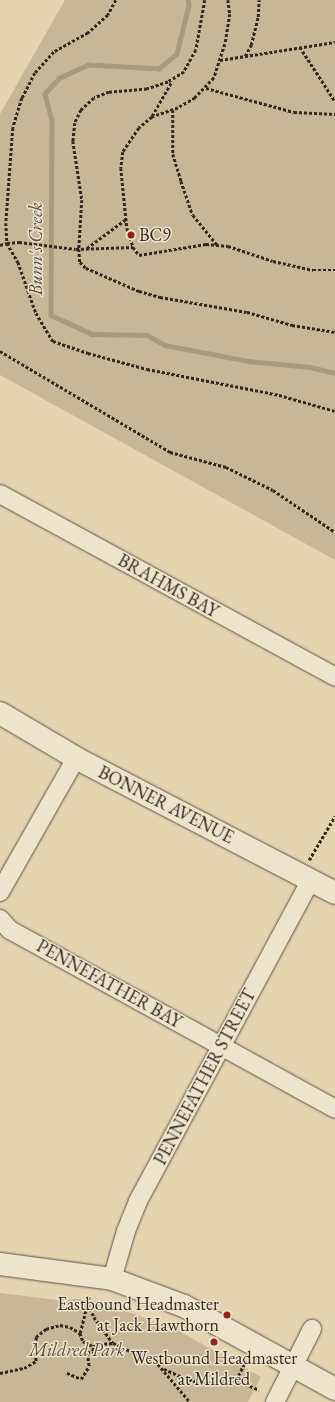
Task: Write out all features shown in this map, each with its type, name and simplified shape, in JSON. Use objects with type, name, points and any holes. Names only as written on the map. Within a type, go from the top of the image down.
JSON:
[{"type":"street","name":"BRAHMS BAY","points":[[0,494],[335,677]]},
{"type":"street","name":"BONNER AVENUE","points":[[0,713],[76,758],[335,893]]},
{"type":"street","points":[[0,892],[76,758]]},
{"type":"street","name":"PENNEFATHER STREET","points":[[112,1279],[124,1238],[138,1201],[220,1046],[306,877]]},
{"type":"street","name":"PENNEFATHER BAY","points":[[0,919],[10,930],[335,1108]]},
{"type":"street","points":[[0,1264],[112,1279],[184,1306],[335,1389]]},
{"type":"street","points":[[275,1402],[312,1329]]},
{"type":"path","points":[[116,0],[108,15],[88,32],[54,52],[35,73],[22,98],[14,128],[6,223],[7,243],[18,262],[36,313],[52,341],[88,353],[147,369],[279,395],[335,411]]},
{"type":"path","points":[[205,0],[196,50],[184,72],[172,79],[147,89],[109,92],[94,98],[80,110],[75,123],[73,141],[82,200],[77,249],[80,262],[86,268],[139,291],[160,297],[247,312],[292,325],[335,332]]},
{"type":"path","points":[[228,0],[230,14],[225,44],[214,78],[195,98],[173,110],[152,117],[139,128],[123,152],[121,168],[126,218],[133,246],[139,254],[206,244],[228,246],[273,261],[313,270],[335,270]]},
{"type":"path","points":[[245,56],[251,45],[256,24],[259,0]]},
{"type":"path","points":[[220,60],[335,42]]},
{"type":"path","points":[[300,47],[335,101]]},
{"type":"path","points":[[152,117],[172,79]]},
{"type":"path","points":[[206,88],[294,112],[335,114]]},
{"type":"path","points":[[173,110],[173,154],[181,181],[193,215],[217,245]]},
{"type":"path","points":[[86,249],[126,218]]},
{"type":"path","points":[[0,245],[7,243],[27,243],[77,249],[133,246]]},
{"type":"path","points":[[0,351],[170,452],[226,467],[273,490],[335,532]]},
{"type":"path","points":[[306,877],[335,816]]},
{"type":"path","points":[[89,1297],[80,1333],[83,1341],[89,1345],[113,1343]]},
{"type":"path","points":[[88,1303],[94,1317],[113,1343],[158,1364],[190,1402]]},
{"type":"path","points":[[0,1373],[24,1368],[36,1361],[34,1350],[36,1337],[46,1329],[60,1325],[80,1333]]},
{"type":"path","points":[[67,1373],[81,1379],[89,1366],[88,1352],[93,1351],[93,1345]]},
{"type":"path","points":[[162,1368],[184,1378],[202,1383],[236,1380],[258,1390]]},
{"type":"green space","points":[[65,0],[335,0],[335,560],[0,375],[0,114]]},
{"type":"green space","name":"Mildred Park","points":[[0,1293],[57,1300],[79,1299],[94,1301],[118,1308],[179,1331],[261,1377],[248,1402],[0,1402]]},
{"type":"waterway","name":"Bunn's Creek","points":[[188,0],[189,5],[177,54],[159,69],[89,65],[60,78],[45,94],[52,120],[51,315],[92,334],[147,335],[165,345],[248,361],[310,367],[335,373]]},
{"type":"place","name":"BC9","points":[[131,235]]},
{"type":"place","name":"Eastbound Headmaster at Jack Hawthorn","points":[[227,1315]]},
{"type":"place","name":"Westbound Headmaster at Mildred","points":[[214,1342]]}]
